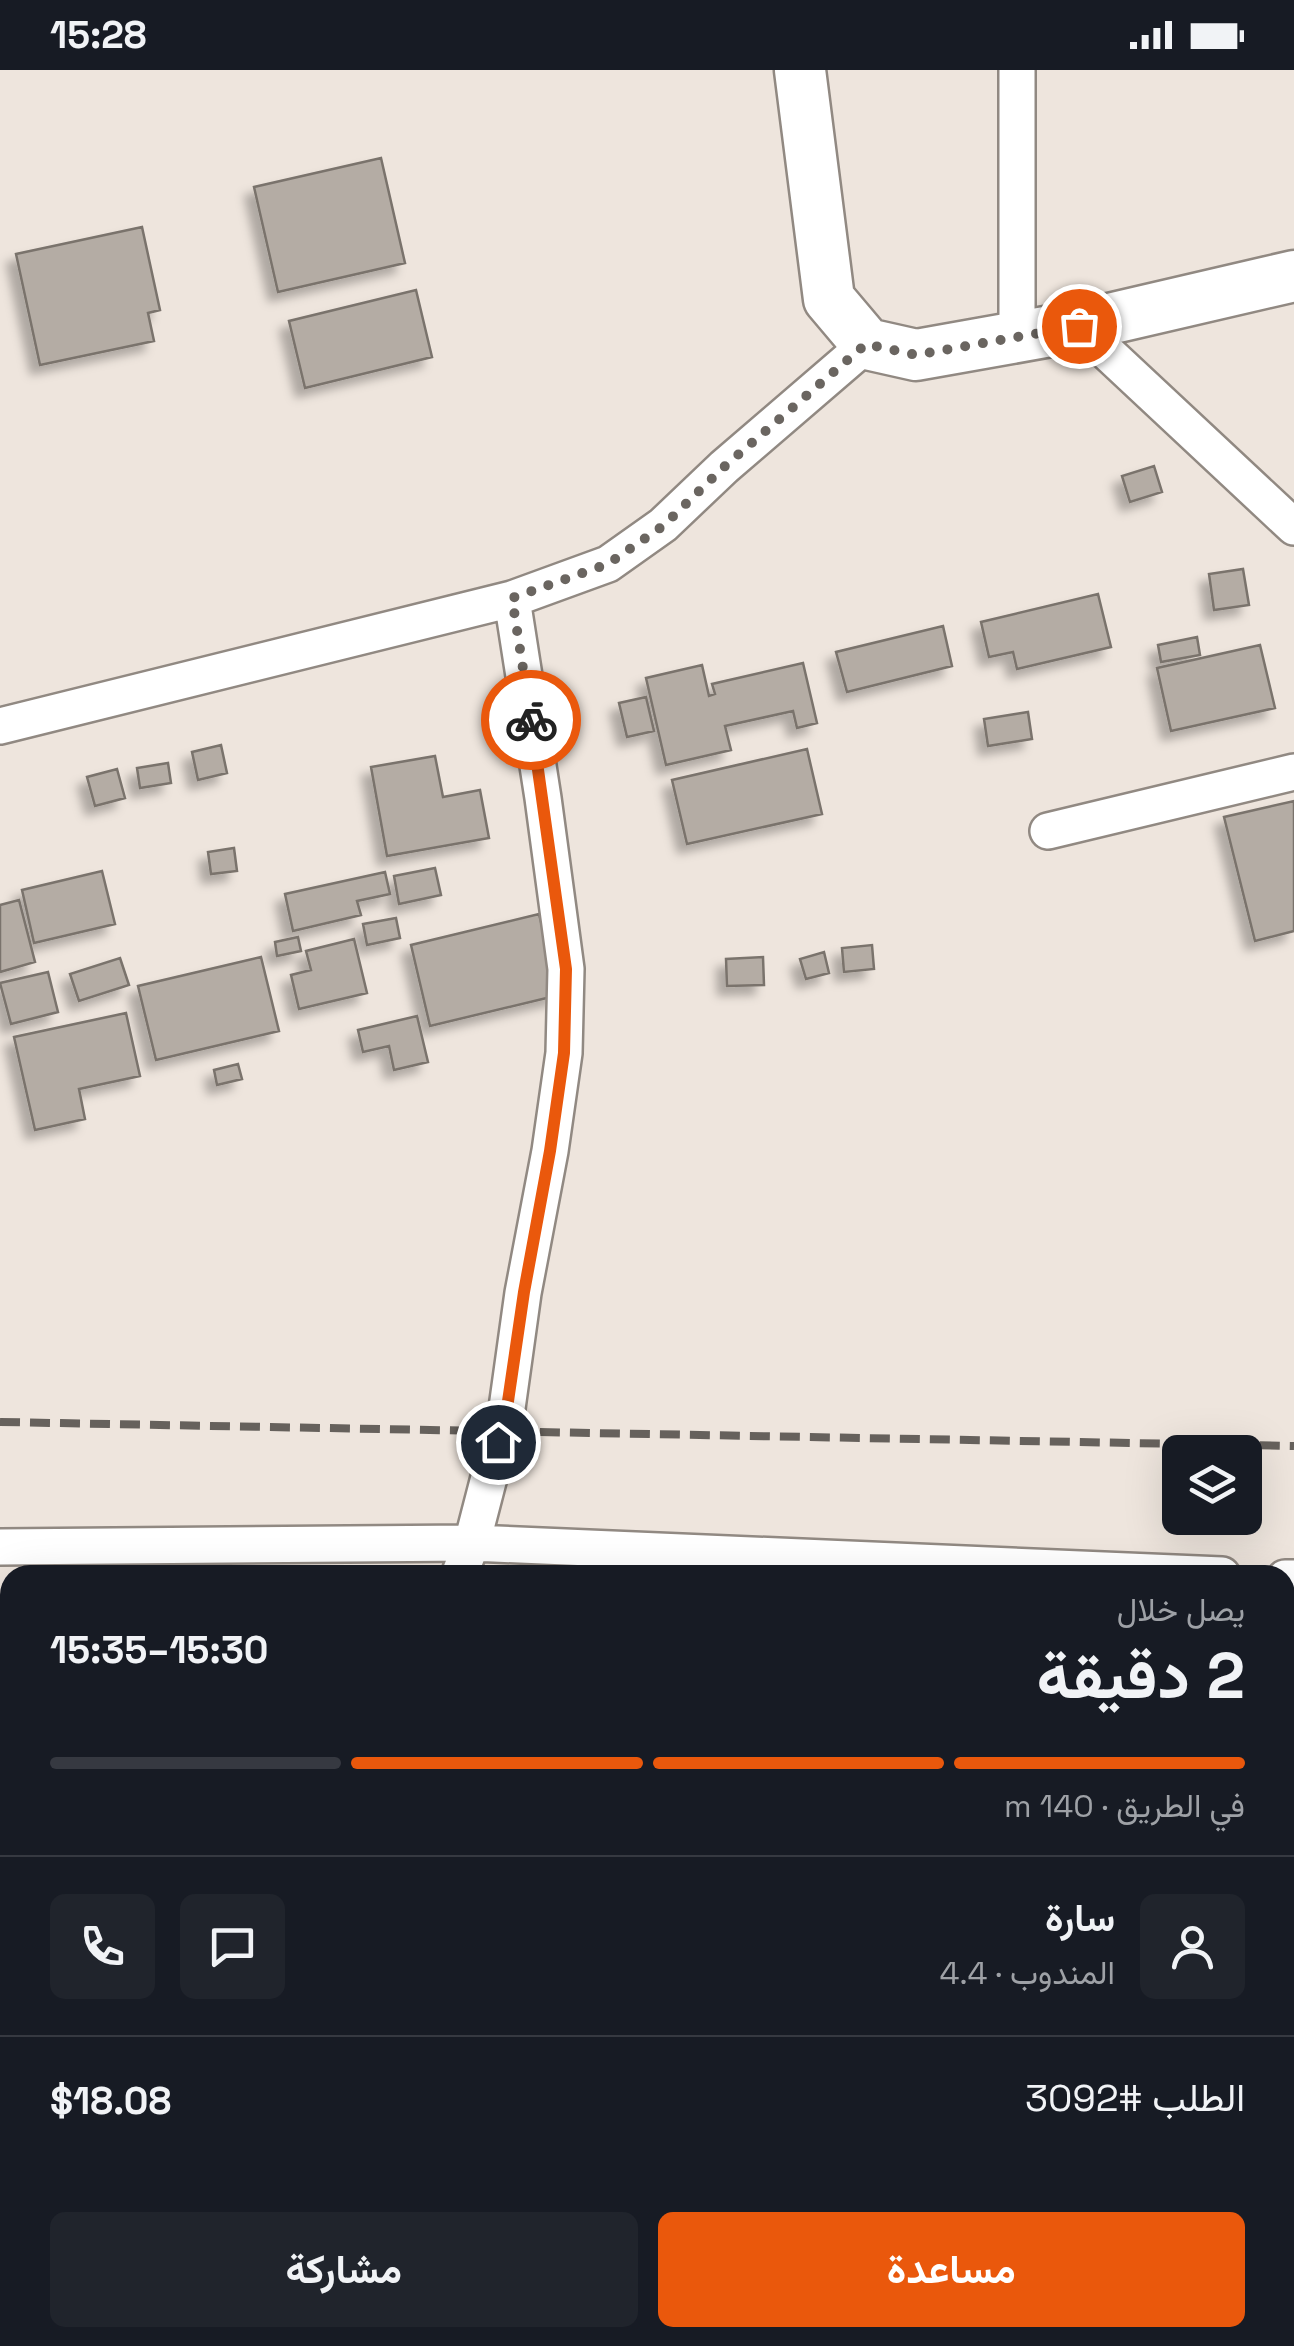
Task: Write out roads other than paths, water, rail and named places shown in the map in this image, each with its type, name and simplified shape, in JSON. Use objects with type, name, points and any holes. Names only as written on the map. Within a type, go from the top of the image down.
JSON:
[{"type":"street","points":[[800,70],[829,299],[866,344],[916,355],[1079,326],[1294,276]]},
{"type":"street","points":[[1016,70],[1017,336]]},
{"type":"street","points":[[1079,326],[1294,527]]},
{"type":"street","points":[[0,726],[512,598],[608,564],[663,526],[724,467],[866,344]]},
{"type":"street","points":[[466,1559],[507,1408],[564,1053],[566,969],[512,598]]},
{"type":"street","points":[[1048,831],[1294,772]]},
{"type":"street","points":[[0,1547],[750,1565]]},
{"type":"railway","points":[[0,1422],[1294,1446]]}]
